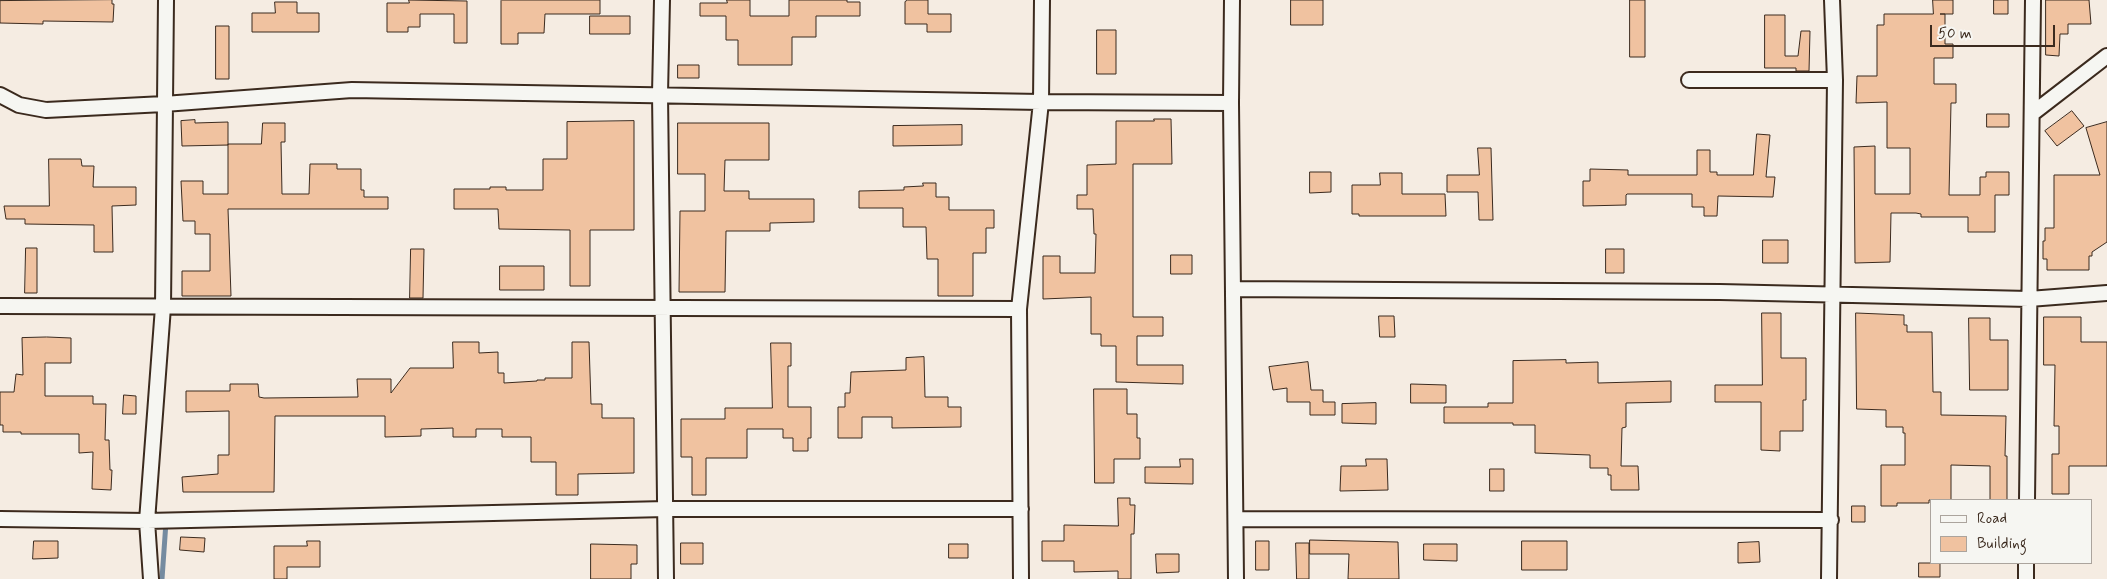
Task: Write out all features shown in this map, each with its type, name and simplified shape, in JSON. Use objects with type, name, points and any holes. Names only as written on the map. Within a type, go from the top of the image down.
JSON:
[{"type":"street","points":[[151,579],[147,521],[163,307],[166,0]]},
{"type":"street","points":[[662,0],[660,94],[666,579]]},
{"type":"street","points":[[1021,579],[1019,309],[1041,102],[1042,0]]},
{"type":"street","points":[[1232,0],[1230,104],[1234,289],[1236,579]]},
{"type":"street","points":[[1829,579],[1835,80],[1832,0]]},
{"type":"street","points":[[2026,499],[2033,113],[2033,0]]},
{"type":"street","points":[[2033,113],[2107,56]]},
{"type":"street","points":[[1689,80],[1835,80]]},
{"type":"street","points":[[0,95],[19,105],[46,110],[164,104],[352,90],[1230,104]]},
{"type":"street","points":[[1234,289],[1832,295],[2029,299],[2107,293]]},
{"type":"street","points":[[0,306],[1019,309]]},
{"type":"street","points":[[0,518],[147,521],[666,509],[1021,509]]},
{"type":"street","points":[[1236,519],[1831,520]]},
{"type":"street","points":[[2026,564],[2026,579]]},
{"type":"building","points":[[112,0],[112,4],[114,4],[113,22],[43,21],[43,24],[0,23],[0,1]]},
{"type":"building","points":[[409,0],[467,1],[467,43],[454,43],[454,14],[420,14],[420,27],[408,27],[408,32],[387,32],[387,3],[409,3]]},
{"type":"building","points":[[502,0],[600,0],[600,14],[545,14],[544,33],[518,33],[518,44],[501,44]]},
{"type":"building","points":[[727,0],[750,0],[750,16],[789,16],[789,0],[847,0],[847,2],[860,2],[860,16],[816,16],[816,37],[792,37],[792,65],[738,65],[738,40],[726,40],[726,16],[700,16],[700,3],[727,3]]},
{"type":"building","points":[[908,0],[928,0],[928,14],[951,14],[951,32],[927,32],[927,24],[905,24],[905,2]]},
{"type":"building","points":[[1291,0],[1323,0],[1323,25],[1291,25]]},
{"type":"building","points":[[1630,0],[1645,0],[1645,57],[1630,57]]},
{"type":"building","points":[[1933,0],[1953,0],[1953,14],[1945,14],[1945,44],[1953,44],[1953,58],[1934,58],[1934,84],[1956,84],[1956,103],[1951,103],[1949,195],[1980,195],[1980,177],[1986,177],[1986,172],[2009,172],[2009,195],[1995,195],[1995,232],[1968,232],[1968,217],[1921,217],[1921,214],[1916,213],[1891,213],[1890,262],[1855,263],[1854,147],[1875,146],[1875,194],[1910,194],[1910,148],[1887,148],[1887,102],[1856,103],[1857,76],[1877,76],[1877,25],[1884,25],[1884,14],[1933,14]]},
{"type":"building","points":[[1994,0],[2008,0],[2008,14],[1994,14]]},
{"type":"building","points":[[2046,0],[2089,0],[2091,24],[2068,24],[2068,34],[2060,34],[2059,56],[2046,55]]},
{"type":"building","points":[[275,2],[297,2],[297,13],[319,13],[319,32],[252,32],[252,13],[275,13]]},
{"type":"building","points":[[1765,15],[1785,15],[1785,56],[1798,56],[1801,31],[1810,31],[1809,71],[1796,71],[1796,68],[1765,68]]},
{"type":"building","points":[[590,16],[630,16],[630,34],[590,34]]},
{"type":"building","points":[[216,26],[229,26],[229,79],[216,79]]},
{"type":"building","points":[[1097,30],[1116,30],[1116,74],[1097,74]]},
{"type":"building","points":[[678,65],[699,65],[699,78],[678,78]]},
{"type":"building","points":[[2072,111],[2084,126],[2057,146],[2045,131]]},
{"type":"building","points":[[1987,114],[2009,114],[2009,127],[1987,127]]},
{"type":"building","points":[[1154,119],[1171,119],[1172,164],[1133,164],[1133,317],[1163,317],[1163,336],[1137,336],[1137,365],[1183,365],[1183,384],[1116,382],[1116,346],[1101,346],[1101,334],[1091,334],[1091,297],[1043,299],[1043,256],[1060,256],[1060,273],[1095,273],[1096,234],[1094,234],[1093,209],[1077,209],[1077,195],[1087,195],[1087,165],[1116,164],[1116,121],[1154,121]]},
{"type":"building","points":[[195,120],[195,123],[228,122],[228,145],[182,146],[181,121]]},
{"type":"building","points":[[634,121],[634,230],[590,230],[590,286],[570,286],[570,230],[499,229],[498,209],[454,209],[454,189],[506,187],[506,190],[543,190],[543,159],[567,159],[567,122]]},
{"type":"building","points":[[2107,122],[2107,242],[2092,252],[2092,256],[2089,256],[2089,270],[2047,270],[2047,259],[2043,259],[2043,241],[2045,241],[2045,228],[2054,228],[2054,175],[2100,175],[2086,128]]},
{"type":"building","points":[[263,123],[285,123],[285,142],[281,142],[282,194],[309,194],[310,164],[337,164],[337,169],[361,169],[361,190],[364,190],[364,197],[388,197],[388,209],[228,209],[231,296],[182,296],[182,271],[210,271],[210,234],[195,234],[195,221],[183,221],[181,181],[203,181],[203,194],[228,194],[228,144],[261,144]]},
{"type":"building","points":[[678,123],[769,123],[769,160],[725,160],[724,191],[749,191],[749,199],[814,199],[814,222],[770,223],[770,231],[726,231],[725,292],[679,292],[680,211],[705,211],[705,174],[678,174]]},
{"type":"building","points":[[962,125],[962,145],[893,146],[893,126]]},
{"type":"building","points":[[1757,134],[1770,135],[1766,177],[1775,177],[1773,197],[1718,196],[1717,216],[1704,216],[1704,207],[1692,207],[1692,194],[1627,194],[1626,205],[1583,206],[1583,181],[1590,181],[1590,169],[1628,170],[1628,175],[1697,175],[1697,150],[1710,150],[1710,172],[1717,172],[1717,175],[1753,175]]},
{"type":"building","points":[[1478,148],[1491,148],[1493,220],[1479,220],[1478,192],[1447,192],[1447,175],[1479,175]]},
{"type":"building","points":[[49,159],[81,159],[82,166],[94,166],[93,187],[136,187],[136,205],[112,206],[113,252],[94,252],[94,225],[25,224],[25,219],[6,219],[4,206],[49,206]]},
{"type":"building","points":[[1310,172],[1331,172],[1331,192],[1310,193]]},
{"type":"building","points":[[1380,173],[1402,173],[1402,194],[1445,194],[1446,216],[1359,216],[1359,214],[1352,214],[1352,185],[1380,185]]},
{"type":"building","points":[[923,183],[936,183],[936,197],[949,197],[949,210],[994,210],[994,228],[986,228],[986,253],[973,253],[973,296],[938,296],[938,259],[927,259],[926,227],[903,227],[903,208],[859,208],[859,191],[904,190],[904,187],[923,186]]},
{"type":"building","points":[[1763,240],[1788,240],[1788,263],[1763,263]]},
{"type":"building","points":[[26,248],[37,248],[37,293],[25,293]]},
{"type":"building","points":[[411,249],[424,249],[423,298],[410,298]]},
{"type":"building","points":[[1606,249],[1624,249],[1624,273],[1606,273]]},
{"type":"building","points":[[1171,255],[1192,255],[1192,274],[1171,274]]},
{"type":"building","points":[[500,266],[544,266],[544,290],[500,290]]},
{"type":"building","points":[[1762,313],[1781,313],[1781,358],[1806,358],[1806,400],[1803,400],[1803,431],[1780,431],[1780,451],[1761,450],[1761,402],[1715,402],[1715,385],[1762,385]]},
{"type":"building","points":[[1856,313],[1904,315],[1904,325],[1907,325],[1907,332],[1932,332],[1933,392],[1941,392],[1941,415],[2006,416],[2007,499],[1990,499],[1990,466],[1951,465],[1951,499],[1930,499],[1929,503],[1897,503],[1897,506],[1881,506],[1881,465],[1905,465],[1905,433],[1903,433],[1903,427],[1886,427],[1886,410],[1857,409]]},
{"type":"building","points":[[1379,316],[1394,316],[1395,337],[1380,337]]},
{"type":"building","points":[[2044,317],[2081,317],[2081,342],[2107,342],[2107,466],[2069,466],[2069,494],[2052,494],[2052,454],[2059,454],[2059,426],[2054,426],[2055,365],[2044,365]]},
{"type":"building","points":[[1969,318],[1990,318],[1990,340],[2008,340],[2008,390],[1970,390]]},
{"type":"building","points":[[22,338],[71,338],[71,363],[45,363],[45,396],[93,396],[93,404],[106,404],[105,440],[109,440],[110,470],[112,470],[111,490],[92,489],[93,452],[79,453],[79,434],[21,434],[21,432],[3,432],[3,425],[0,425],[0,392],[14,392],[16,374],[23,375]]},
{"type":"building","points":[[453,342],[479,342],[479,353],[498,352],[498,373],[504,373],[504,383],[537,381],[545,380],[545,378],[572,378],[572,342],[589,342],[591,404],[602,404],[602,418],[634,418],[634,473],[578,474],[578,495],[556,495],[556,462],[531,462],[531,437],[502,437],[502,429],[476,429],[476,437],[453,437],[453,428],[421,429],[421,436],[385,437],[385,416],[275,416],[274,492],[183,492],[182,477],[218,474],[218,455],[229,455],[229,411],[186,412],[186,391],[230,391],[230,384],[258,384],[259,397],[264,398],[358,397],[357,379],[391,379],[391,393],[410,368],[453,368]]},
{"type":"building","points":[[771,343],[791,343],[791,366],[788,366],[788,407],[811,407],[811,438],[808,438],[808,451],[793,451],[793,438],[783,438],[783,429],[747,429],[747,458],[706,458],[706,495],[692,495],[692,457],[681,457],[681,419],[725,419],[725,408],[772,408]]},
{"type":"building","points":[[924,357],[925,397],[948,397],[948,407],[961,407],[961,427],[892,428],[892,417],[862,417],[862,438],[838,438],[838,407],[845,407],[845,393],[850,393],[851,372],[906,370],[906,358]]},
{"type":"building","points":[[1566,360],[1566,363],[1598,362],[1598,383],[1671,381],[1671,402],[1626,403],[1626,427],[1622,428],[1621,466],[1638,466],[1639,490],[1611,490],[1611,475],[1608,475],[1608,468],[1590,468],[1590,455],[1535,453],[1535,425],[1513,425],[1513,423],[1444,423],[1444,407],[1488,407],[1488,403],[1513,403],[1513,361]]},
{"type":"building","points":[[1308,362],[1311,390],[1323,390],[1323,402],[1335,402],[1335,415],[1310,415],[1310,402],[1287,402],[1287,388],[1273,390],[1269,367]]},
{"type":"building","points":[[1411,384],[1446,385],[1446,403],[1411,403]]},
{"type":"building","points":[[1094,389],[1127,389],[1127,414],[1137,414],[1137,438],[1140,438],[1140,459],[1114,459],[1114,483],[1095,483]]},
{"type":"building","points":[[124,395],[136,396],[136,414],[123,414]]},
{"type":"building","points":[[1376,403],[1376,424],[1342,423],[1342,404]]},
{"type":"building","points":[[1180,459],[1193,459],[1193,484],[1145,483],[1145,467],[1180,467]]},
{"type":"building","points":[[1366,459],[1387,459],[1388,490],[1340,491],[1341,466],[1366,466]]},
{"type":"building","points":[[1490,469],[1504,469],[1504,491],[1490,491]]},
{"type":"building","points":[[1118,498],[1130,498],[1130,505],[1135,505],[1134,534],[1131,534],[1131,579],[1118,579],[1118,571],[1074,572],[1074,561],[1042,561],[1042,541],[1064,541],[1064,525],[1118,526]]},
{"type":"building","points":[[1852,506],[1865,506],[1865,522],[1852,522]]},
{"type":"building","points":[[181,537],[205,538],[204,552],[180,550]]},
{"type":"building","points":[[1310,540],[1398,542],[1399,579],[1348,579],[1349,554],[1310,554]]},
{"type":"building","points":[[34,541],[58,541],[58,558],[33,559]]},
{"type":"building","points":[[307,541],[320,541],[320,567],[287,567],[287,579],[274,579],[274,546],[307,546]]},
{"type":"building","points":[[1256,541],[1269,541],[1269,570],[1256,570]]},
{"type":"building","points":[[1522,541],[1567,541],[1567,570],[1522,570]]},
{"type":"building","points":[[1759,542],[1760,562],[1738,563],[1738,543]]},
{"type":"building","points":[[681,543],[703,543],[703,564],[681,564]]},
{"type":"building","points":[[1296,543],[1309,543],[1309,579],[1297,579]]},
{"type":"building","points":[[591,544],[637,545],[637,564],[631,564],[631,579],[591,579]]},
{"type":"building","points":[[949,544],[968,544],[968,558],[949,558]]},
{"type":"building","points":[[1424,544],[1457,544],[1457,561],[1424,560]]},
{"type":"building","points":[[1156,554],[1179,554],[1179,572],[1157,573]]},
{"type":"building","points":[[1919,563],[1940,564],[1940,577],[1919,577]]},
{"type":"waterway","points":[[162,579],[166,522]]}]
